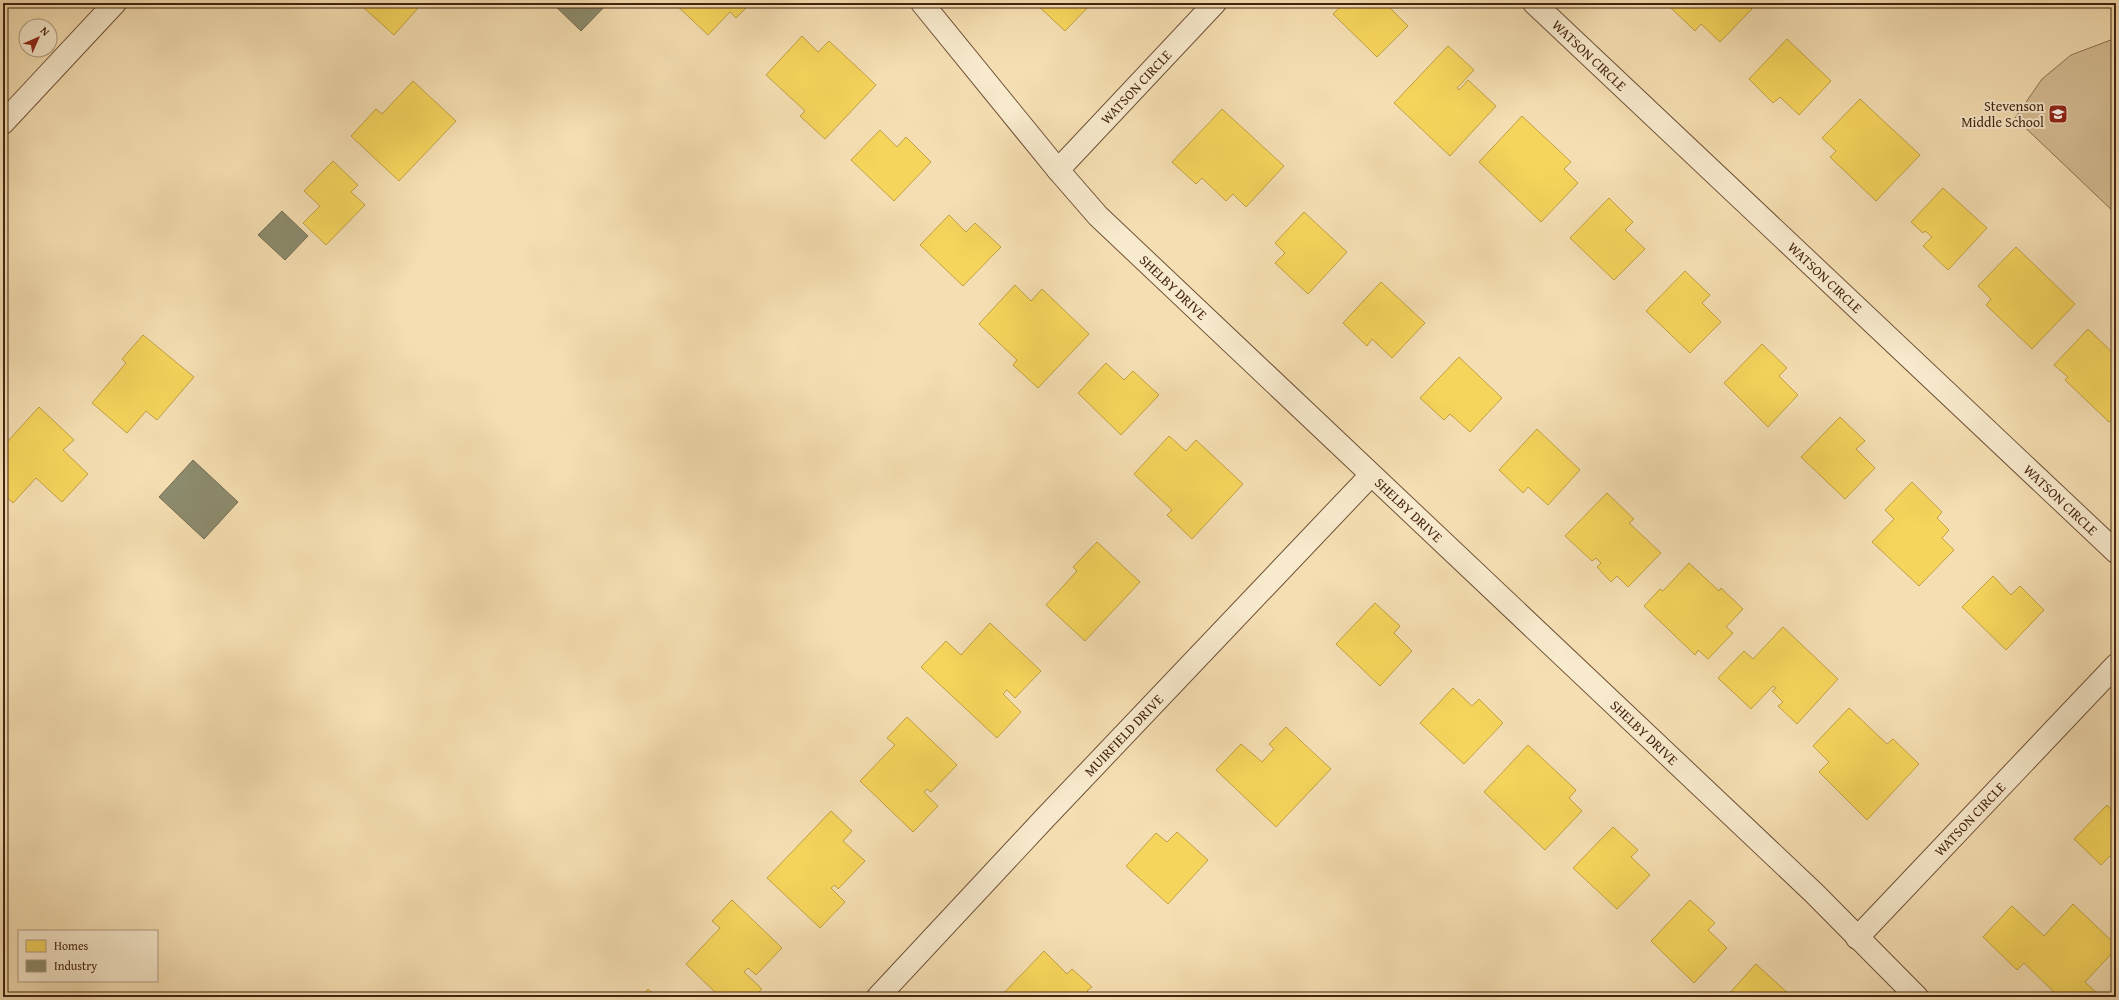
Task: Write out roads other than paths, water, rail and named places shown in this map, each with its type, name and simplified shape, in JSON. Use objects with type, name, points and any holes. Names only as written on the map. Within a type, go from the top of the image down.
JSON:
[{"type":"street","points":[[3,123],[115,3]]},
{"type":"street","name":"SHELBY DRIVE","points":[[922,3],[1058,170],[1098,216],[1814,893],[1917,997]]},
{"type":"street","name":"WATSON CIRCLE","points":[[1058,170],[1215,3]]},
{"type":"street","name":"WATSON CIRCLE","points":[[1534,3],[2116,552]]},
{"type":"street","name":"MUIRFIELD DRIVE","points":[[878,997],[1044,819],[1371,475]]},
{"type":"street","name":"WATSON CIRCLE","points":[[1857,938],[2116,665]]},
{"type":"place","name":"Stevenson Middle School","points":[[2058,114]]}]
